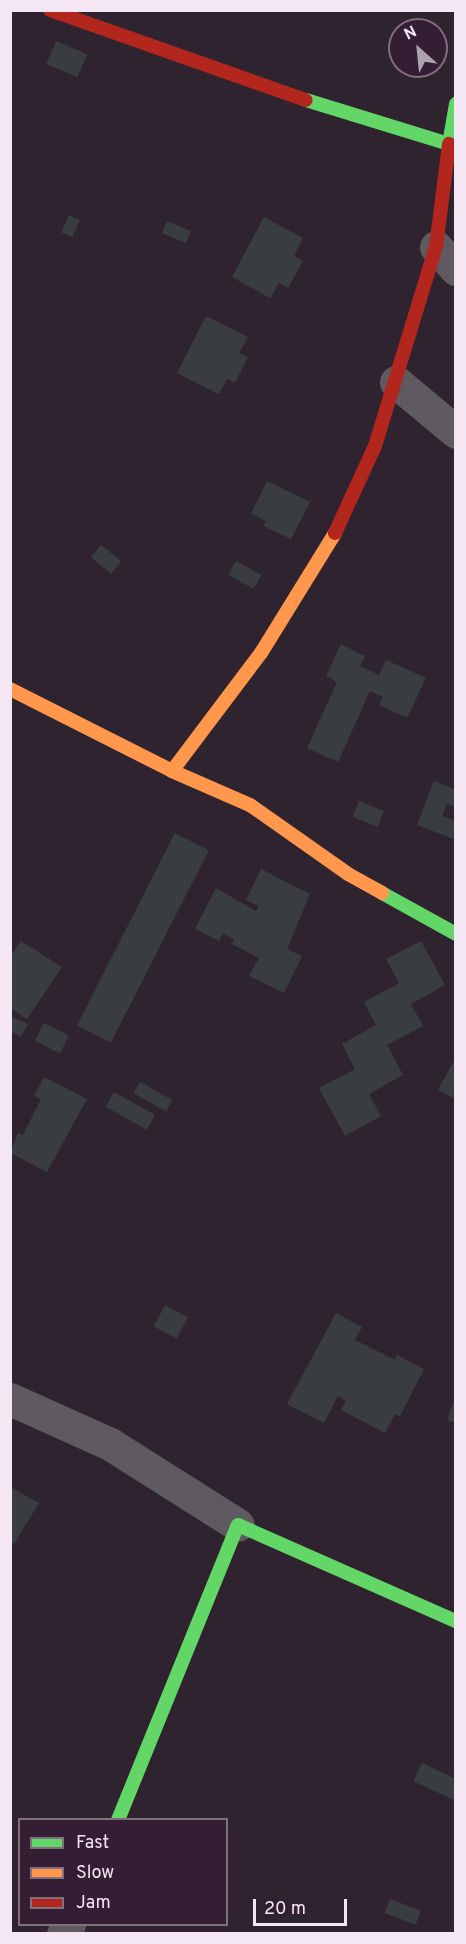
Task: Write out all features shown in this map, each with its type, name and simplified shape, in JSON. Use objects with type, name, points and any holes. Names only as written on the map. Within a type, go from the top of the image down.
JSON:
[{"type":"street","points":[[50,10],[268,88],[449,144]]},
{"type":"street","points":[[172,771],[261,653],[332,539],[375,446],[396,381],[446,258],[449,144],[456,104]]},
{"type":"street","points":[[396,381],[456,432]]},
{"type":"street","points":[[10,689],[172,771],[250,805],[348,874],[456,934]]},
{"type":"street","points":[[10,1399],[110,1444],[238,1525],[456,1621]]},
{"type":"street","points":[[119,1818],[238,1525]]},
{"type":"building","points":[[56,41],[87,54],[78,77],[46,64]]},
{"type":"building","points":[[69,215],[80,220],[72,237],[61,232]]},
{"type":"building","points":[[264,217],[303,238],[294,256],[303,261],[288,288],[279,283],[270,298],[232,277]]},
{"type":"building","points":[[167,221],[191,231],[186,243],[162,233]]},
{"type":"building","points":[[206,316],[248,337],[239,353],[248,357],[235,383],[227,379],[219,394],[177,373]]},
{"type":"building","points":[[267,481],[310,502],[291,539],[263,526],[266,521],[251,514]]},
{"type":"building","points":[[101,545],[121,561],[111,574],[91,557]]},
{"type":"building","points":[[236,561],[261,575],[254,589],[228,575]]},
{"type":"building","points":[[341,644],[365,656],[360,666],[379,675],[386,660],[426,678],[407,718],[379,705],[383,697],[370,691],[338,762],[307,748],[337,682],[326,676]]},
{"type":"building","points":[[434,781],[456,790],[456,807],[447,804],[442,816],[456,821],[456,840],[417,825]]},
{"type":"building","points":[[359,801],[384,811],[378,827],[353,817]]},
{"type":"building","points":[[175,833],[209,850],[111,1043],[77,1025]]},
{"type":"building","points":[[261,869],[310,894],[287,949],[302,956],[284,993],[249,976],[259,958],[232,944],[234,940],[223,933],[219,941],[195,929],[216,888],[256,911],[259,906],[246,900]]},
{"type":"building","points":[[21,941],[62,967],[27,1019],[10,1008],[10,957]]},
{"type":"building","points":[[421,941],[445,985],[411,1004],[423,1026],[387,1045],[403,1075],[369,1094],[381,1116],[345,1136],[319,1088],[355,1069],[342,1044],[376,1025],[364,1002],[399,983],[386,959]]},
{"type":"building","points":[[10,1016],[28,1024],[21,1037],[10,1031]]},
{"type":"building","points":[[44,1023],[69,1036],[60,1054],[35,1041]]},
{"type":"building","points":[[456,1057],[456,1099],[438,1090]]},
{"type":"building","points":[[44,1077],[87,1099],[47,1172],[10,1153],[18,1133],[23,1135],[41,1099],[34,1096]]},
{"type":"building","points":[[140,1082],[172,1100],[166,1111],[134,1093]]},
{"type":"building","points":[[114,1092],[155,1115],[147,1130],[106,1107]]},
{"type":"building","points":[[165,1305],[188,1317],[177,1338],[154,1326]]},
{"type":"building","points":[[336,1313],[362,1327],[355,1340],[395,1360],[397,1355],[424,1369],[400,1416],[395,1414],[385,1433],[341,1410],[346,1401],[338,1396],[324,1423],[287,1404]]},
{"type":"building","points":[[456,1398],[456,1423],[447,1420]]},
{"type":"building","points":[[10,1487],[39,1503],[14,1544],[10,1542]]},
{"type":"building","points":[[422,1763],[456,1779],[456,1801],[413,1781]]},
{"type":"building","points":[[390,1899],[421,1911],[415,1925],[385,1913]]},
{"type":"traffic: fast","points":[[306,100],[449,144],[456,104]]},
{"type":"traffic: fast","points":[[382,893],[456,934]]},
{"type":"traffic: fast","points":[[119,1818],[238,1525],[456,1621]]},
{"type":"traffic: slow","points":[[172,771],[261,653],[335,533]]},
{"type":"traffic: slow","points":[[10,689],[172,771],[250,805],[348,874],[382,893]]},
{"type":"traffic: jam","points":[[50,10],[306,100]]},
{"type":"traffic: jam","points":[[335,533],[375,446],[436,247],[449,144]]}]
